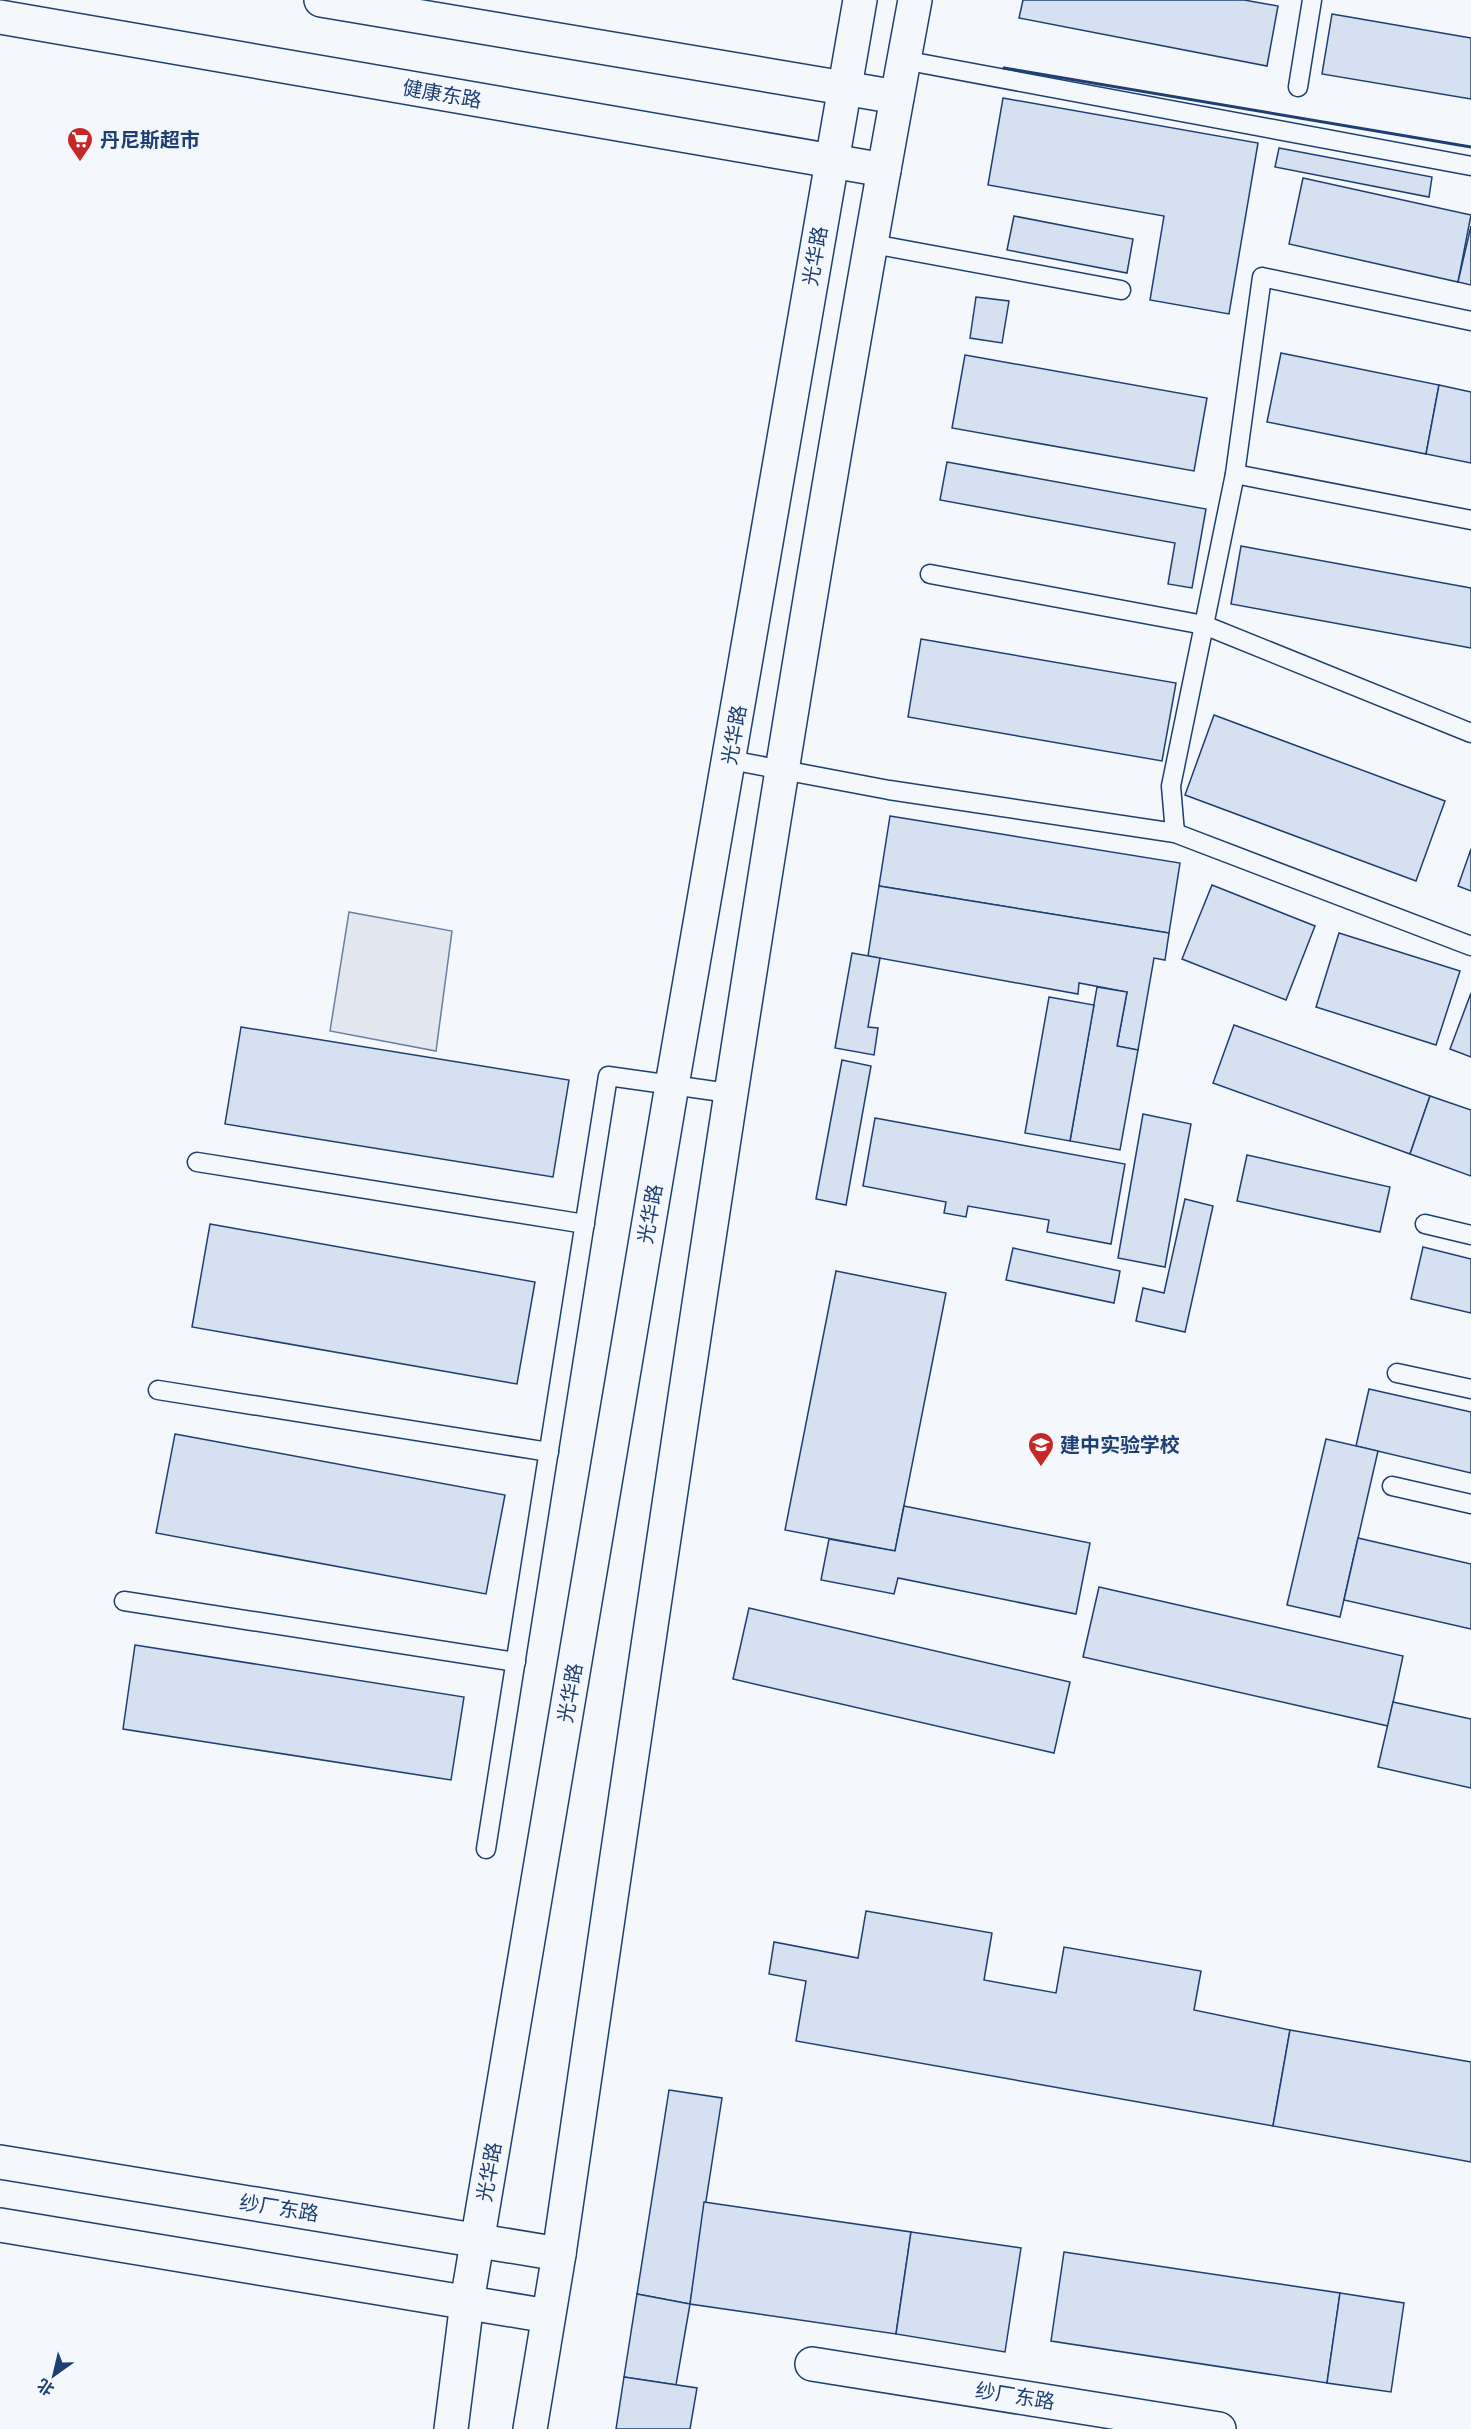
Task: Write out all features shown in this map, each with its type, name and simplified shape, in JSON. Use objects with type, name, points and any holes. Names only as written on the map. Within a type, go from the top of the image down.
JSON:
[{"type":"main road","points":[[321,0],[897,97]]},
{"type":"main road","name":"光华路","points":[[451,2429],[467,2302],[672,1085],[860,0]]},
{"type":"main road","points":[[530,2429],[559,2254],[729,1093],[781,768],[915,0]]},
{"type":"main road","name":"健康东路","points":[[0,17],[831,163],[884,170]]},
{"type":"main road","name":"纱厂东路","points":[[0,2162],[559,2254]]},
{"type":"main road","points":[[0,2225],[548,2316]]},
{"type":"main road","name":"纱厂东路","points":[[812,2364],[1219,2429]]},
{"type":"lane","points":[[1298,87],[1312,0]]},
{"type":"lane","points":[[903,60],[1471,166]]},
{"type":"lane","points":[[873,244],[1121,290]]},
{"type":"lane","points":[[1175,832],[1171,786],[1235,474],[1262,278],[1471,321]]},
{"type":"lane","points":[[1235,474],[1471,520]]},
{"type":"lane","points":[[930,574],[1204,625],[1471,733]]},
{"type":"lane","points":[[730,760],[889,790],[1175,832],[1471,946]]},
{"type":"lane","points":[[486,1849],[608,1076],[729,1093]]},
{"type":"lane","points":[[197,1162],[585,1224]]},
{"type":"lane","points":[[1425,1224],[1471,1235]]},
{"type":"lane","points":[[1397,1373],[1471,1389]]},
{"type":"lane","points":[[158,1390],[549,1452]]},
{"type":"lane","points":[[1392,1486],[1471,1504]]},
{"type":"lane","points":[[124,1601],[516,1662]]},
{"type":"shaded area","points":[[349,912],[452,931],[436,1051],[330,1031]]},
{"type":"building","points":[[1023,0],[1244,0],[1278,6],[1267,66],[1019,18]]},
{"type":"building","points":[[1332,14],[1471,38],[1471,99],[1322,74]]},
{"type":"building","points":[[1003,98],[1258,143],[1229,314],[1150,300],[1164,216],[988,185]]},
{"type":"building","points":[[1279,148],[1432,177],[1429,197],[1275,167]]},
{"type":"building","points":[[1303,178],[1471,215],[1458,282],[1289,244]]},
{"type":"building","points":[[1014,216],[1133,239],[1127,273],[1007,250]]},
{"type":"building","points":[[1471,226],[1471,285],[1458,282]]},
{"type":"building","points":[[976,297],[1009,301],[1002,343],[970,338]]},
{"type":"building","points":[[1281,353],[1439,385],[1426,454],[1267,422]]},
{"type":"building","points":[[965,355],[1207,398],[1194,471],[952,428]]},
{"type":"building","points":[[1439,385],[1471,392],[1471,463],[1426,454]]},
{"type":"building","points":[[947,462],[1206,509],[1192,588],[1168,584],[1175,543],[940,500]]},
{"type":"building","points":[[1241,546],[1471,588],[1471,648],[1231,604]]},
{"type":"building","points":[[921,639],[1176,683],[1162,761],[908,717]]},
{"type":"building","points":[[1214,715],[1445,801],[1416,881],[1185,795]]},
{"type":"building","points":[[890,816],[1180,863],[1169,933],[879,886]]},
{"type":"building","points":[[1471,849],[1471,891],[1458,886]]},
{"type":"building","points":[[1212,885],[1315,926],[1286,1000],[1182,959]]},
{"type":"building","points":[[879,886],[1169,933],[1165,960],[1154,958],[1138,1050],[1117,1046],[1127,992],[1079,983],[1078,994],[868,956]]},
{"type":"building","points":[[1339,933],[1460,971],[1436,1045],[1316,1007]]},
{"type":"building","points":[[852,953],[880,958],[868,1027],[878,1028],[874,1055],[835,1048]]},
{"type":"building","points":[[1097,987],[1127,992],[1117,1046],[1138,1050],[1120,1150],[1070,1141]]},
{"type":"building","points":[[1471,993],[1471,1057],[1450,1049]]},
{"type":"building","points":[[1049,997],[1094,1005],[1070,1141],[1025,1133]]},
{"type":"building","points":[[1234,1025],[1430,1096],[1410,1154],[1213,1083]]},
{"type":"building","points":[[241,1027],[569,1080],[553,1177],[225,1124]]},
{"type":"building","points":[[842,1060],[871,1066],[846,1205],[816,1199]]},
{"type":"building","points":[[1430,1096],[1471,1110],[1471,1176],[1410,1154]]},
{"type":"building","points":[[1143,1114],[1191,1124],[1165,1267],[1118,1258]]},
{"type":"building","points":[[875,1118],[1125,1164],[1111,1244],[1047,1232],[1049,1220],[968,1206],[966,1217],[944,1213],[946,1202],[863,1186]]},
{"type":"building","points":[[1247,1155],[1390,1187],[1380,1232],[1237,1201]]},
{"type":"building","points":[[1185,1199],[1213,1206],[1185,1332],[1136,1321],[1143,1288],[1164,1293]]},
{"type":"building","points":[[210,1224],[535,1282],[517,1384],[192,1327]]},
{"type":"building","points":[[1423,1247],[1471,1259],[1471,1313],[1411,1299]]},
{"type":"building","points":[[1013,1248],[1120,1271],[1114,1303],[1006,1280]]},
{"type":"building","points":[[836,1271],[946,1293],[895,1551],[785,1530]]},
{"type":"building","points":[[1369,1389],[1471,1412],[1471,1473],[1356,1446]]},
{"type":"building","points":[[175,1434],[505,1495],[486,1594],[156,1533]]},
{"type":"building","points":[[1326,1439],[1378,1451],[1340,1617],[1287,1605]]},
{"type":"building","points":[[904,1506],[1090,1543],[1076,1614],[898,1578],[894,1594],[821,1580],[829,1539],[895,1551]]},
{"type":"building","points":[[1358,1538],[1471,1564],[1471,1629],[1344,1600]]},
{"type":"building","points":[[1099,1587],[1403,1656],[1388,1726],[1083,1657]]},
{"type":"building","points":[[749,1608],[1070,1682],[1054,1753],[733,1679]]},
{"type":"building","points":[[135,1645],[464,1697],[451,1780],[123,1729]]},
{"type":"building","points":[[1393,1702],[1471,1719],[1471,1788],[1378,1767]]},
{"type":"building","points":[[866,1911],[992,1933],[984,1980],[1056,1993],[1064,1947],[1201,1971],[1194,2010],[1290,2030],[1273,2126],[796,2041],[806,1981],[769,1974],[774,1942],[858,1958]]},
{"type":"building","points":[[1290,2030],[1471,2062],[1471,2162],[1273,2126]]},
{"type":"building","points":[[669,2090],[722,2098],[690,2304],[637,2294]]},
{"type":"building","points":[[704,2202],[911,2232],[896,2334],[690,2304]]},
{"type":"building","points":[[911,2232],[1021,2248],[1005,2352],[896,2334]]},
{"type":"building","points":[[1064,2252],[1340,2293],[1327,2383],[1051,2341]]},
{"type":"building","points":[[1340,2293],[1404,2303],[1391,2392],[1327,2383]]},
{"type":"building","points":[[637,2294],[690,2304],[676,2385],[624,2377]]},
{"type":"building","points":[[624,2377],[697,2388],[690,2429],[616,2429]]},
{"type":"wall","points":[[1004,68],[1471,147]]},
{"type":"place","name":"丹尼斯超市","points":[[80,163]]},
{"type":"place","name":"建中实验学校","points":[[1041,1468]]}]
